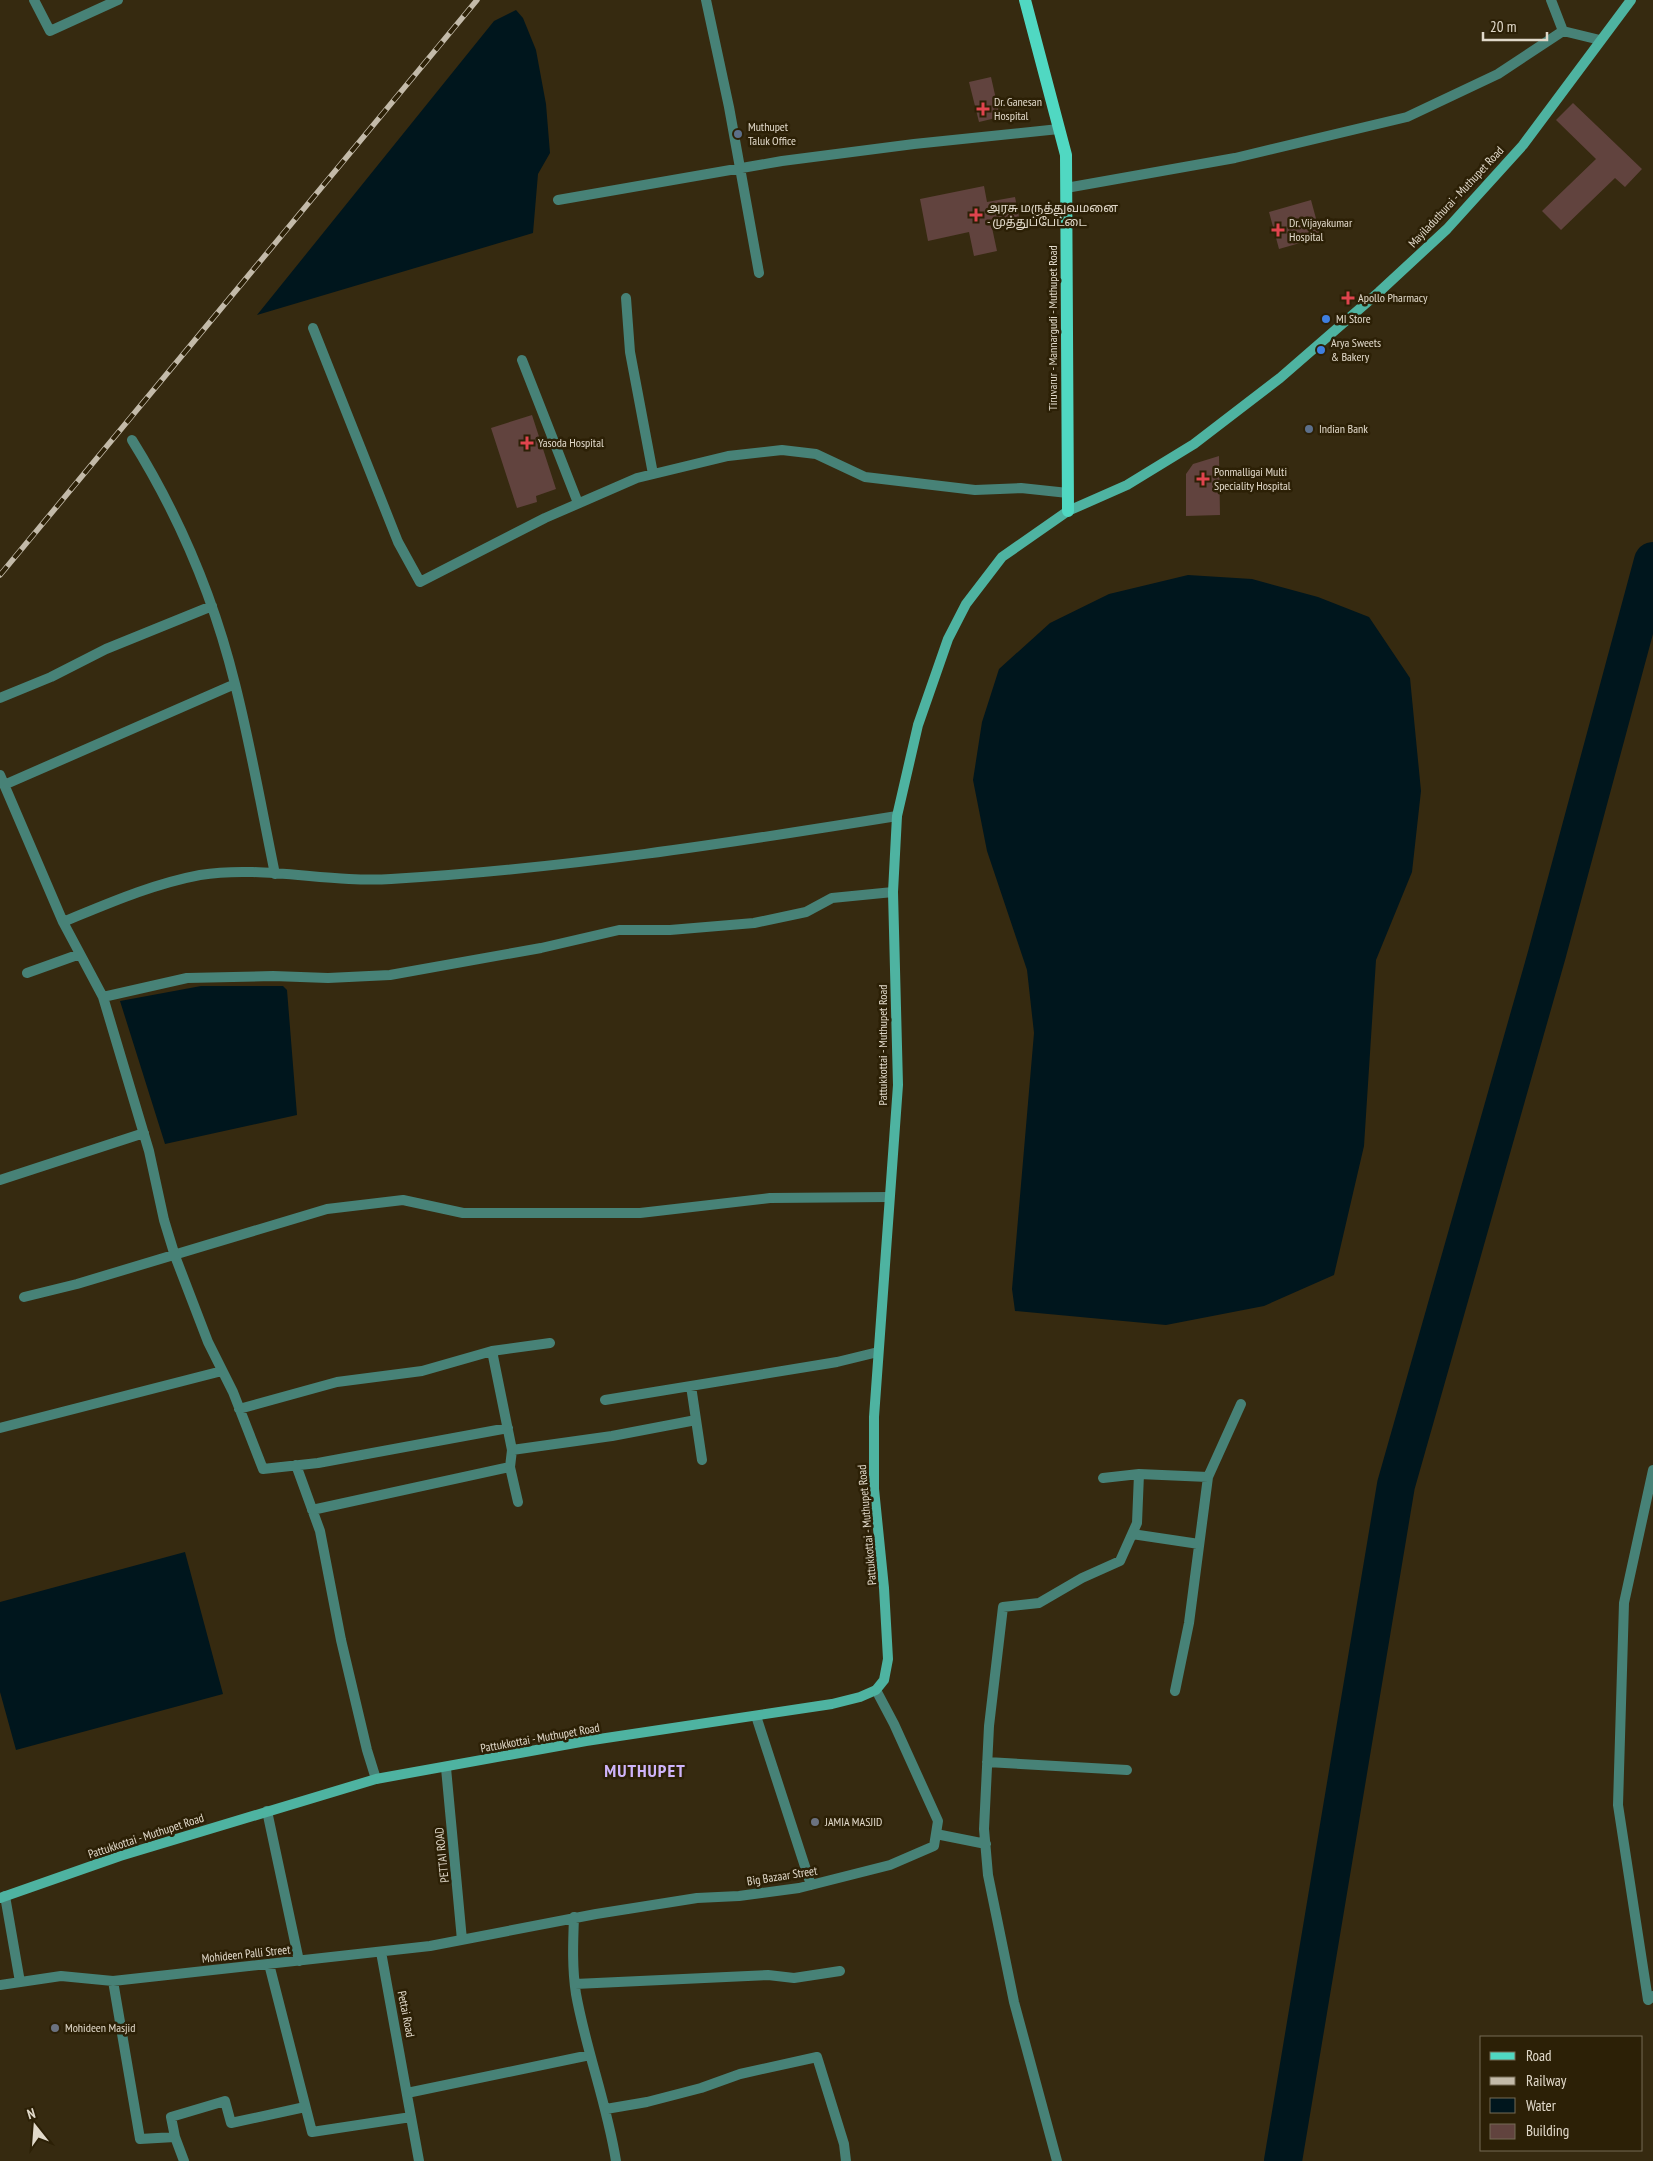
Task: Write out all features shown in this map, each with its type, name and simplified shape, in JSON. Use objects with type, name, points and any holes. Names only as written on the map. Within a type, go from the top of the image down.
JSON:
[{"type":"main road","name":"Tiruvarur - Mannargudi - Muthupet Road","points":[[1024,0],[1066,155],[1068,511]]},
{"type":"main road","name":"Mayiladuthurai - Muthupet Road","points":[[1068,511],[1127,485],[1194,444],[1280,378],[1380,292],[1447,229],[1523,145],[1631,0]]},
{"type":"main road","name":"Pattukkottai - Muthupet Road","points":[[2,1897],[120,1856],[376,1779],[446,1768],[586,1741],[832,1704],[860,1697],[876,1690],[884,1680],[888,1659],[884,1588],[874,1489],[874,1417],[898,1085],[893,892],[898,816],[918,725],[948,639],[966,604],[1002,557],[1068,511]]},
{"type":"street","points":[[34,0],[50,31],[118,0]]},
{"type":"street","points":[[706,0],[759,273]]},
{"type":"street","points":[[1551,0],[1563,30]]},
{"type":"street","points":[[1066,188],[1235,158],[1407,117],[1498,74],[1563,30],[1600,40]]},
{"type":"street","points":[[558,200],[740,168],[914,144],[1059,129]]},
{"type":"street","points":[[626,298],[630,352],[653,474]]},
{"type":"street","points":[[313,328],[398,542],[420,582],[545,518],[638,478],[728,456],[782,450],[816,454],[865,477],[975,490],[1021,488],[1068,493]]},
{"type":"street","points":[[522,360],[578,503]]},
{"type":"street","points":[[132,440],[154,476],[212,606],[235,684],[275,874]]},
{"type":"street","points":[[0,698],[106,650],[212,606]]},
{"type":"street","points":[[235,684],[2,780],[63,922],[103,997],[144,1133],[164,1220],[175,1256],[208,1342],[239,1409],[263,1469],[296,1465],[508,1428]]},
{"type":"street","points":[[63,922],[150,888],[200,875],[275,874],[388,880],[559,864],[732,843],[898,816]]},
{"type":"street","points":[[103,997],[187,978],[274,976],[328,978],[390,975],[542,948],[619,930],[670,930],[754,923],[806,912],[832,898],[893,892]]},
{"type":"street","points":[[27,973],[80,954]]},
{"type":"street","points":[[0,1180],[144,1133]]},
{"type":"street","points":[[24,1297],[175,1256],[327,1209],[403,1200],[463,1213],[640,1213],[770,1198],[889,1197]]},
{"type":"street","points":[[239,1409],[337,1382],[422,1370],[492,1351],[550,1343]]},
{"type":"street","points":[[492,1351],[512,1450],[510,1467],[518,1502]]},
{"type":"street","points":[[605,1400],[837,1362],[878,1352]]},
{"type":"street","points":[[0,1428],[222,1371]]},
{"type":"street","points":[[691,1386],[702,1460]]},
{"type":"street","points":[[1175,1691],[1189,1623],[1208,1477],[1241,1404]]},
{"type":"street","points":[[512,1450],[612,1436],[696,1420]]},
{"type":"street","points":[[296,1465],[320,1530],[341,1640],[376,1779]]},
{"type":"street","points":[[312,1510],[510,1467]]},
{"type":"street","points":[[1653,1470],[1624,1603],[1618,1805],[1648,2000],[1653,1996]]},
{"type":"street","points":[[1103,1478],[1139,1474],[1208,1477]]},
{"type":"street","points":[[1057,2161],[1014,2002],[988,1875],[984,1829],[989,1726],[1003,1607],[1039,1603],[1082,1578],[1120,1561],[1136,1523],[1139,1474]]},
{"type":"street","points":[[1132,1534],[1199,1544]]},
{"type":"street","points":[[876,1690],[894,1724],[938,1821],[936,1834],[986,1844]]},
{"type":"street","points":[[756,1716],[811,1885]]},
{"type":"street","points":[[987,1762],[1127,1770]]},
{"type":"street","name":"PETTAI ROAD","points":[[446,1768],[462,1940]]},
{"type":"street","points":[[267,1811],[299,1961]]},
{"type":"street","name":"Big Bazaar Street","points":[[462,1940],[574,1917],[697,1898],[738,1896],[811,1885],[890,1865],[934,1846],[936,1834]]},
{"type":"street","points":[[2,1897],[20,1982]]},
{"type":"street","points":[[574,1917],[572,1962],[575,1984],[590,2055],[606,2109],[616,2161]]},
{"type":"street","points":[[381,1952],[462,1940]]},
{"type":"street","name":"Mohideen Palli Street","points":[[0,1985],[61,1976],[113,1981],[381,1952]]},
{"type":"street","name":"Pettai Road","points":[[381,1952],[419,2161]]},
{"type":"street","points":[[268,1964],[312,2132],[411,2117]]},
{"type":"street","points":[[575,1984],[768,1975],[794,1978],[840,1971]]},
{"type":"street","points":[[113,1981],[140,2139],[175,2138]]},
{"type":"street","points":[[407,2092],[590,2055]]},
{"type":"street","points":[[606,2109],[647,2102],[701,2088],[740,2074],[818,2057],[844,2144],[846,2161]]},
{"type":"street","points":[[184,2161],[175,2138],[171,2117],[225,2101],[231,2123],[305,2106]]},
{"type":"water","points":[[516,10],[523,18],[536,50],[546,104],[550,153],[538,174],[533,233],[257,315],[494,21]]},
{"type":"water","points":[[1188,575],[1252,579],[1318,597],[1369,617],[1410,678],[1421,791],[1412,872],[1376,960],[1364,1146],[1334,1275],[1264,1306],[1166,1325],[1015,1311],[1012,1289],[1034,1033],[1027,970],[987,851],[973,780],[982,722],[999,669],[1050,623],[1109,594]]},
{"type":"water","points":[[201,986],[283,986],[287,990],[297,1115],[165,1144],[120,1001]]},
{"type":"water","points":[[185,1552],[223,1694],[16,1750],[0,1692],[0,1602]]},
{"type":"building","points":[[991,77],[1000,117],[979,122],[969,82]]},
{"type":"building","points":[[1573,103],[1642,169],[1625,187],[1615,178],[1561,230],[1542,211],[1596,159],[1556,120]]},
{"type":"building","points":[[984,186],[987,202],[1015,197],[1019,217],[991,223],[997,251],[974,256],[969,232],[928,241],[920,199]]},
{"type":"building","points":[[1311,200],[1321,237],[1279,249],[1269,212]]},
{"type":"building","points":[[532,415],[556,489],[536,496],[537,502],[517,508],[491,428]]},
{"type":"building","points":[[1219,456],[1220,515],[1186,516],[1186,474],[1193,464]]},
{"type":"waterway","points":[[1283,2161],[1396,1485],[1547,954],[1653,561]]},
{"type":"railway","points":[[0,575],[477,0]]},
{"type":"place","name":"Dr. Ganesan Hospital","points":[[983,109]]},
{"type":"place","name":"Muthupet Taluk Office","points":[[738,134]]},
{"type":"place","name":"அரசு மருத்துவமனை - முத்துப்பேட்டை","points":[[976,215]]},
{"type":"place","name":"Dr. Vijayakumar Hospital","points":[[1278,230]]},
{"type":"place","name":"Apollo Pharmacy","points":[[1348,298]]},
{"type":"place","name":"MI Store","points":[[1326,319]]},
{"type":"place","name":"Arya Sweets & Bakery","points":[[1321,350]]},
{"type":"place","name":"Indian Bank","points":[[1309,429]]},
{"type":"place","name":"Yasoda Hospital","points":[[527,443]]},
{"type":"place","name":"Ponmalligai Multi Speciality Hospital","points":[[1203,479]]},
{"type":"place","name":"JAMIA MASJID","points":[[815,1822]]},
{"type":"place","name":"Mohideen Masjid","points":[[55,2028]]},
{"type":"district","name":"MUTHUPET","points":[[645,1771]]}]
